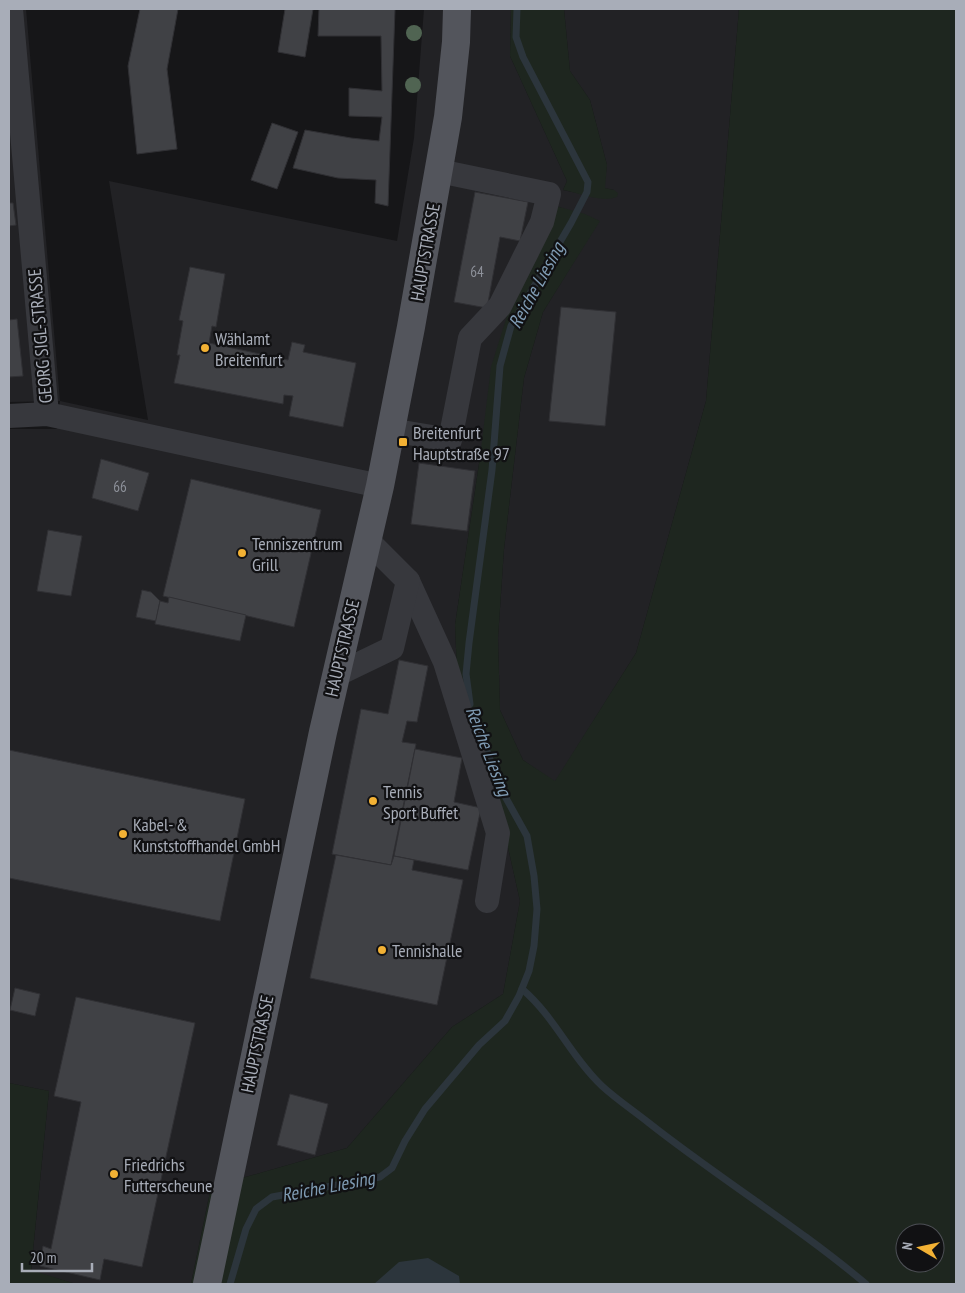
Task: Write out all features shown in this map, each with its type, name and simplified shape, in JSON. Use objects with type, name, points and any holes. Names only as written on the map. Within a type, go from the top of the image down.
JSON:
[{"type":"main road","name":"HAUPTSTRASSE","points":[[207,1284],[336,675],[380,486],[413,317],[448,117],[456,42],[457,9]]},
{"type":"street","name":"GEORG SIGL-STRASSE","points":[[11,9],[17,175],[46,414],[380,486]]},
{"type":"street","points":[[390,430],[450,440],[470,338],[500,306],[542,222],[549,194],[439,171]]},
{"type":"street","points":[[9,416],[46,414]]},
{"type":"street","points":[[367,540],[408,581],[445,662],[498,833],[487,901]]},
{"type":"street","points":[[336,675],[392,648],[408,581]]},
{"type":"shaded area","points":[[9,9],[26,9],[60,401],[9,402]]},
{"type":"shaded area","points":[[424,9],[511,9],[510,56],[567,181],[563,190],[601,198],[614,190],[604,188],[607,165],[590,100],[570,71],[564,9],[739,9],[706,401],[636,653],[555,782],[523,760],[500,710],[498,638],[504,549],[524,378],[543,312],[599,221],[556,206],[480,457],[455,625],[458,696],[507,843],[520,901],[503,994],[452,1027],[347,1148],[211,1187],[191,1284],[76,1284],[31,1271],[49,1091],[9,1083],[9,429],[57,429],[60,401],[148,420],[109,181],[397,241],[414,138]]},
{"type":"shaded area","points":[[511,9],[564,9],[570,71],[590,100],[607,165],[605,188],[618,193],[617,197],[604,199],[563,190],[567,181],[510,56]]},
{"type":"shaded area","points":[[739,9],[956,9],[956,1284],[191,1284],[211,1187],[347,1148],[452,1027],[503,994],[520,901],[507,843],[458,696],[455,625],[480,457],[491,367],[512,300],[556,206],[585,214],[600,221],[543,312],[524,378],[504,549],[498,638],[500,710],[523,760],[555,781],[636,653],[706,401]]},
{"type":"shaded area","points":[[9,1083],[49,1091],[31,1270],[76,1284],[9,1284]]},
{"type":"shaded area","points":[[428,1258],[459,1276],[460,1284],[374,1284],[399,1262]]},
{"type":"building","points":[[140,9],[178,9],[167,69],[177,149],[137,154],[128,66]]},
{"type":"building","points":[[285,9],[313,9],[305,57],[278,52]]},
{"type":"building","points":[[319,9],[395,9],[388,206],[375,203],[376,180],[338,178],[293,168],[305,130],[379,141],[382,117],[349,116],[349,88],[382,91],[381,36],[318,36]]},
{"type":"building","points":[[272,123],[298,132],[277,189],[251,180]]},
{"type":"building","points":[[475,192],[528,202],[520,241],[500,237],[487,308],[454,302]]},
{"type":"building","points":[[9,203],[13,203],[16,225],[9,226]]},
{"type":"building","name":"Wählamt Breitenfurt","points":[[190,267],[225,274],[216,327],[212,326],[209,343],[288,360],[292,342],[305,345],[303,352],[356,363],[343,427],[289,416],[293,396],[284,395],[283,404],[174,383],[180,355],[177,355],[183,321],[179,320]]},
{"type":"building","points":[[561,307],[616,312],[605,426],[549,421]]},
{"type":"building","points":[[17,319],[23,376],[9,377],[9,320]]},
{"type":"building","points":[[101,459],[149,473],[138,511],[92,498]]},
{"type":"building","points":[[419,463],[475,471],[467,531],[411,524]]},
{"type":"building","name":"Tenniszentrum Grill","points":[[191,479],[321,510],[294,627],[163,596]]},
{"type":"building","points":[[48,530],[82,536],[71,596],[37,591]]},
{"type":"building","points":[[142,590],[151,592],[160,601],[156,621],[136,617]]},
{"type":"building","points":[[169,597],[246,615],[240,641],[155,624],[160,601],[168,603]]},
{"type":"building","name":"Tennis Sport Buffet","points":[[399,660],[428,666],[417,722],[407,721],[402,742],[416,744],[391,865],[332,854],[361,709],[388,714]]},
{"type":"building","points":[[415,749],[462,758],[454,802],[481,808],[468,870],[394,856]]},
{"type":"building","name":"Kabel- & Kunststoffhandel GmbH","points":[[9,750],[245,799],[220,921],[9,878]]},
{"type":"building","name":"Tennishalle","points":[[336,855],[391,865],[394,856],[414,860],[412,870],[463,880],[437,1005],[310,978]]},
{"type":"building","points":[[15,988],[40,994],[35,1016],[10,1010]]},
{"type":"building","name":"Friedrichs Futterscheune","points":[[76,997],[195,1023],[142,1267],[104,1259],[100,1280],[40,1266],[43,1246],[51,1249],[81,1102],[54,1096]]},
{"type":"building","points":[[290,1094],[328,1104],[315,1155],[277,1145]]},
{"type":"waterway","name":"Reiche Liesing","points":[[470,704],[466,674],[492,470],[500,366],[511,326],[571,223],[587,192],[588,182],[523,57],[516,37],[517,9]]},
{"type":"waterway","name":"Reiche Liesing","points":[[230,1284],[246,1229],[256,1209],[272,1197],[380,1177],[392,1168],[405,1141],[425,1109],[479,1045],[505,1021],[519,996],[529,971],[534,946],[537,909],[534,876],[527,836],[501,789],[475,719]]},
{"type":"waterway","points":[[522,989],[534,1000],[554,1024],[581,1063],[607,1091],[676,1144],[813,1242],[866,1284]]},
{"type":"place","name":"Wählamt Breitenfurt","points":[[205,348]]},
{"type":"place","name":"Breitenfurt Hauptstraße 97","points":[[403,442]]},
{"type":"place","name":"Tenniszentrum Grill","points":[[242,553]]},
{"type":"place","name":"Tennis Sport Buffet","points":[[373,801]]},
{"type":"place","name":"Kabel- & Kunststoffhandel GmbH","points":[[123,834]]},
{"type":"place","name":"Tennishalle","points":[[382,950]]},
{"type":"place","name":"Friedrichs Futterscheune","points":[[114,1174]]}]
